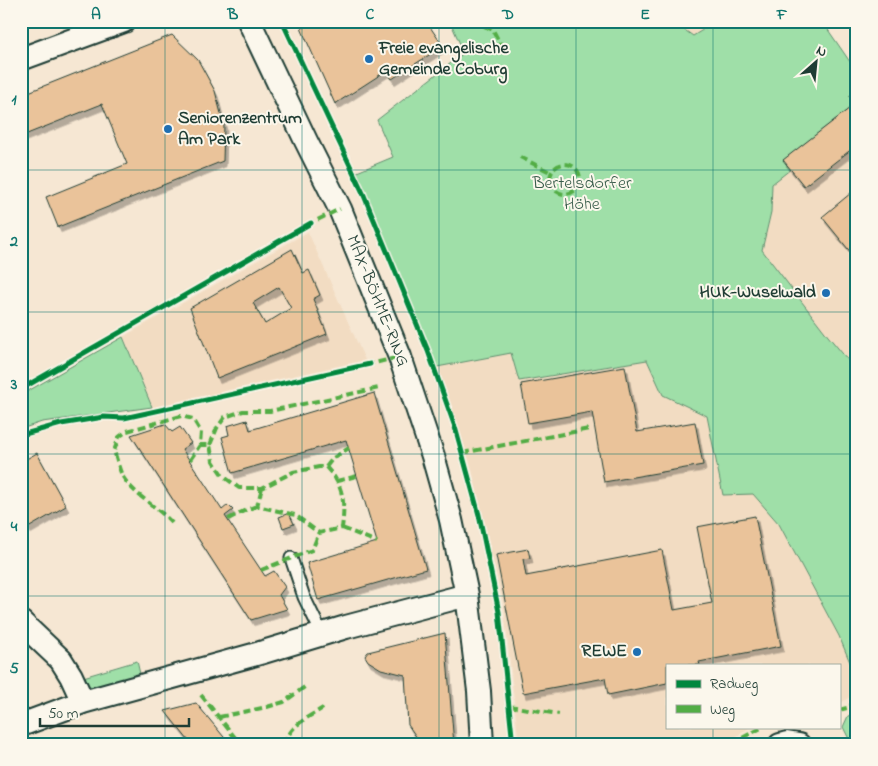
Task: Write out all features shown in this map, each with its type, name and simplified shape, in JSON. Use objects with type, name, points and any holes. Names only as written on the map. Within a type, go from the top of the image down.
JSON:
[{"type":"street","points":[[21,59],[124,21]]},
{"type":"street","name":"MAX-BÖHME-RING","points":[[249,21],[340,209],[413,393],[451,520],[467,595],[479,691],[482,745]]},
{"type":"street","points":[[21,725],[83,702],[467,595]]},
{"type":"street","points":[[21,622],[61,660],[83,702]]},
{"type":"street","points":[[780,745],[786,743],[799,745]]},
{"type":"lane","points":[[291,558],[304,597],[322,634]]},
{"type":"shaded area","points":[[672,21],[717,21],[693,37]]},
{"type":"shaded area","name":"HUK-Wuselwald","points":[[857,145],[857,371],[762,251],[771,212],[772,184],[791,169],[804,186]]},
{"type":"shaded area","points":[[308,232],[365,360],[152,407],[123,337]]},
{"type":"shaded area","points":[[511,353],[519,381],[647,360],[663,395],[707,416],[723,495],[753,493],[779,524],[839,636],[857,679],[857,692],[840,703],[840,664],[666,664],[666,728],[749,728],[724,745],[519,745],[504,607],[471,465],[437,367]]},
{"type":"green space","name":"Bertelsdorfer Höhe","points":[[450,21],[672,21],[693,36],[717,21],[822,21],[857,72],[857,90],[849,96],[856,106],[852,109],[850,108],[784,160],[791,169],[772,184],[771,212],[762,250],[857,371],[857,679],[839,636],[779,524],[753,494],[723,495],[707,416],[663,395],[647,360],[519,381],[511,353],[437,367],[357,172],[393,157],[377,120],[464,53]]},
{"type":"green space","points":[[123,337],[152,407],[42,422],[21,429],[21,395]]},
{"type":"green space","points":[[137,661],[140,674],[99,689],[86,685],[80,678]]},
{"type":"green space","points":[[857,712],[857,745],[855,745],[849,739],[843,727],[848,716]]},
{"type":"building","name":"Freie evangelische Gemeinde Coburg","points":[[314,21],[426,21],[443,46],[392,79],[386,71],[335,104],[301,28],[314,23]]},
{"type":"building","name":"Seniorenzentrum Am Park","points":[[172,35],[198,60],[215,91],[224,125],[223,161],[58,227],[46,197],[127,164],[102,104],[22,136],[21,95]]},
{"type":"building","points":[[850,108],[857,115],[857,145],[804,186],[783,160]]},
{"type":"building","points":[[857,188],[857,260],[822,217]]},
{"type":"building","points":[[292,249],[303,273],[309,270],[320,295],[313,299],[327,334],[217,378],[190,308]],"holes":[[[279,287],[291,308],[265,324],[253,303]]]},
{"type":"building","points":[[625,366],[637,432],[695,422],[703,465],[604,482],[592,412],[528,423],[521,384]]},
{"type":"building","points":[[374,393],[426,569],[318,600],[307,563],[377,542],[346,440],[232,473],[222,437],[229,435],[227,426],[247,420],[250,430]]},
{"type":"building","points":[[165,424],[172,432],[180,427],[191,443],[182,449],[222,510],[228,505],[233,510],[225,516],[265,576],[274,571],[285,587],[279,595],[287,609],[251,620],[131,435]]},
{"type":"building","points":[[37,453],[66,506],[28,528],[21,516],[21,462]]},
{"type":"building","points":[[289,513],[294,524],[283,528],[279,517]]},
{"type":"building","points":[[755,516],[781,646],[699,662],[700,664],[666,664],[666,683],[608,695],[605,678],[523,693],[496,555],[528,549],[530,558],[523,559],[526,576],[662,550],[674,610],[712,603],[697,527]]},
{"type":"building","points":[[445,633],[454,745],[422,745],[408,725],[405,675],[381,669],[368,661],[365,656],[368,652]]},
{"type":"building","points":[[196,703],[228,742],[225,745],[192,745],[165,711]]},
{"type":"waterway","points":[[854,745],[857,742]]},
{"type":"marked path","points":[[473,21],[493,30]]},
{"type":"marked path","points":[[488,21],[502,47]]},
{"type":"marked path","points":[[520,157],[552,173]]},
{"type":"marked path","points":[[565,164],[571,165],[579,173],[580,179],[579,185],[571,193],[565,194],[559,193],[551,185],[550,179],[551,173],[559,165],[565,164]]},
{"type":"marked path","points":[[307,225],[340,209]]},
{"type":"marked path","points":[[366,365],[400,357]]},
{"type":"marked path","points":[[210,445],[217,428],[225,417],[243,411],[270,411],[379,388]]},
{"type":"marked path","points":[[172,523],[140,496],[123,477],[114,451],[119,437],[127,431],[181,416],[193,419],[201,432],[200,445],[210,445],[213,461],[223,476],[239,488],[262,488],[293,472],[326,467],[335,478],[341,491],[343,509],[342,528],[319,533],[295,515],[257,506],[262,488]]},
{"type":"marked path","points":[[462,453],[589,429]]},
{"type":"marked path","points":[[190,460],[200,445]]},
{"type":"marked path","points":[[326,467],[333,458],[349,448]]},
{"type":"marked path","points":[[337,481],[357,476]]},
{"type":"marked path","points":[[228,519],[257,506]]},
{"type":"marked path","points":[[342,528],[377,542]]},
{"type":"marked path","points":[[261,570],[312,550],[319,533]]},
{"type":"marked path","points":[[219,717],[284,702],[306,686]]},
{"type":"marked path","points":[[201,695],[241,745]]},
{"type":"marked path","points":[[840,710],[847,708],[857,701]]},
{"type":"marked path","points":[[509,706],[559,714]]},
{"type":"marked path","points":[[285,745],[290,732],[295,727],[323,708]]},
{"type":"marked path","points":[[733,745],[761,728]]},
{"type":"cycle path","points":[[282,21],[363,193],[428,351],[455,427],[479,515],[499,612],[513,745]]},
{"type":"cycle path","points":[[21,389],[311,223]]},
{"type":"cycle path","points":[[21,435],[61,424],[104,417],[124,418],[370,364]]},
{"type":"place","name":"Freie evangelische Gemeinde Coburg","points":[[369,59]]},
{"type":"place","name":"Seniorenzentrum Am Park","points":[[168,129]]},
{"type":"place","name":"HUK-Wuselwald","points":[[826,293]]},
{"type":"place","name":"REWE","points":[[637,652]]}]
